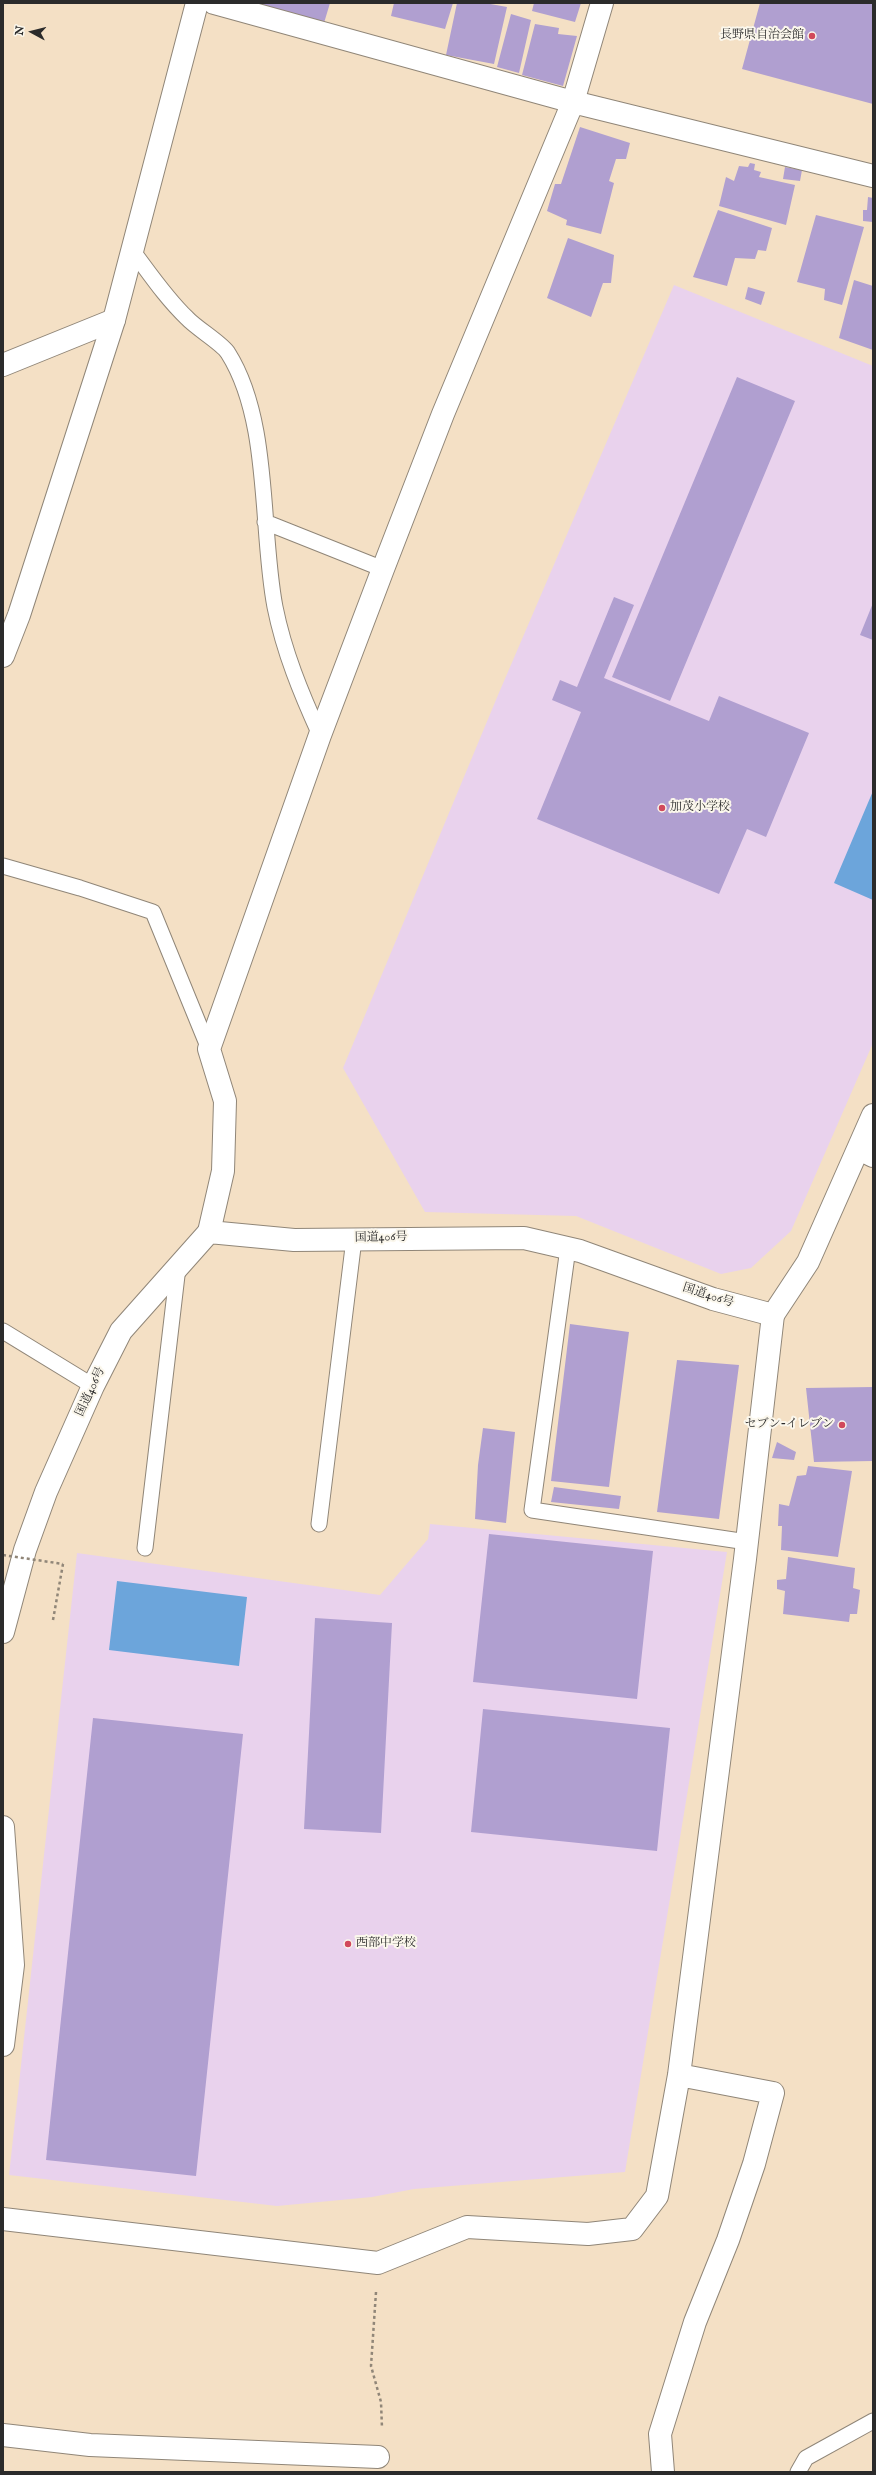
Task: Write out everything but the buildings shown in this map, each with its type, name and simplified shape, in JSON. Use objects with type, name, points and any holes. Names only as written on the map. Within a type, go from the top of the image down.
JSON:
[{"type":"main road","points":[[3,656],[19,615],[114,320],[197,3]]},
{"type":"main road","points":[[214,3],[573,102],[873,176]]},
{"type":"main road","points":[[209,1232],[223,1171],[225,1100],[209,1049],[320,735],[383,569],[443,414],[573,102],[602,3]]},
{"type":"main road","points":[[3,365],[114,320]]},
{"type":"main road","points":[[3,2219],[378,2263],[467,2227],[588,2234],[632,2229],[657,2196],[679,2075],[747,1542],[773,1315],[808,1262],[866,1153],[873,1115]]},
{"type":"main road","name":"国道406号","points":[[3,1632],[25,1550],[46,1492],[94,1386],[121,1331],[209,1232],[294,1240],[524,1238],[568,1248],[713,1300],[773,1315]]},
{"type":"main road","points":[[3,1827],[13,1965],[3,2044]]},
{"type":"main road","points":[[663,2472],[660,2434],[695,2322],[728,2240],[754,2164],[773,2093],[679,2075]]},
{"type":"main road","points":[[3,2435],[90,2445],[378,2457]]},
{"type":"lane","points":[[132,250],[171,303],[200,331],[228,352],[248,396],[258,449],[275,607],[293,674],[320,735]]},
{"type":"lane","points":[[265,522],[383,569]]},
{"type":"lane","points":[[3,866],[80,888],[153,912],[209,1049]]},
{"type":"lane","points":[[319,1524],[354,1239]]},
{"type":"lane","points":[[568,1248],[532,1510],[747,1542]]},
{"type":"lane","points":[[145,1548],[178,1267]]},
{"type":"lane","points":[[3,1331],[94,1386]]},
{"type":"lane","points":[[798,2472],[806,2458],[873,2421]]},
{"type":"path","points":[[3,1555],[63,1564],[53,1620]]},
{"type":"path","points":[[378,2263],[371,2366],[381,2402],[382,2437],[378,2457]]},
{"type":"shaded area","name":"加茂小学校","points":[[674,285],[873,366],[873,1043],[791,1231],[751,1268],[721,1274],[576,1216],[425,1212],[343,1068],[498,695]]},
{"type":"shaded area","name":"西部中学校","points":[[430,1524],[727,1552],[625,2172],[414,2189],[372,2197],[277,2206],[9,2175],[77,1553],[380,1595],[428,1539]]},
{"type":"water","points":[[873,791],[873,900],[834,883]]},
{"type":"water","points":[[117,1581],[247,1597],[239,1666],[109,1650]]},
{"type":"place","name":"長野県自治会館","points":[[812,36]]},
{"type":"place","name":"加茂小学校","points":[[662,808]]},
{"type":"place","name":"セブン-イレブン","points":[[842,1425]]},
{"type":"place","name":"西部中学校","points":[[348,1944]]}]
